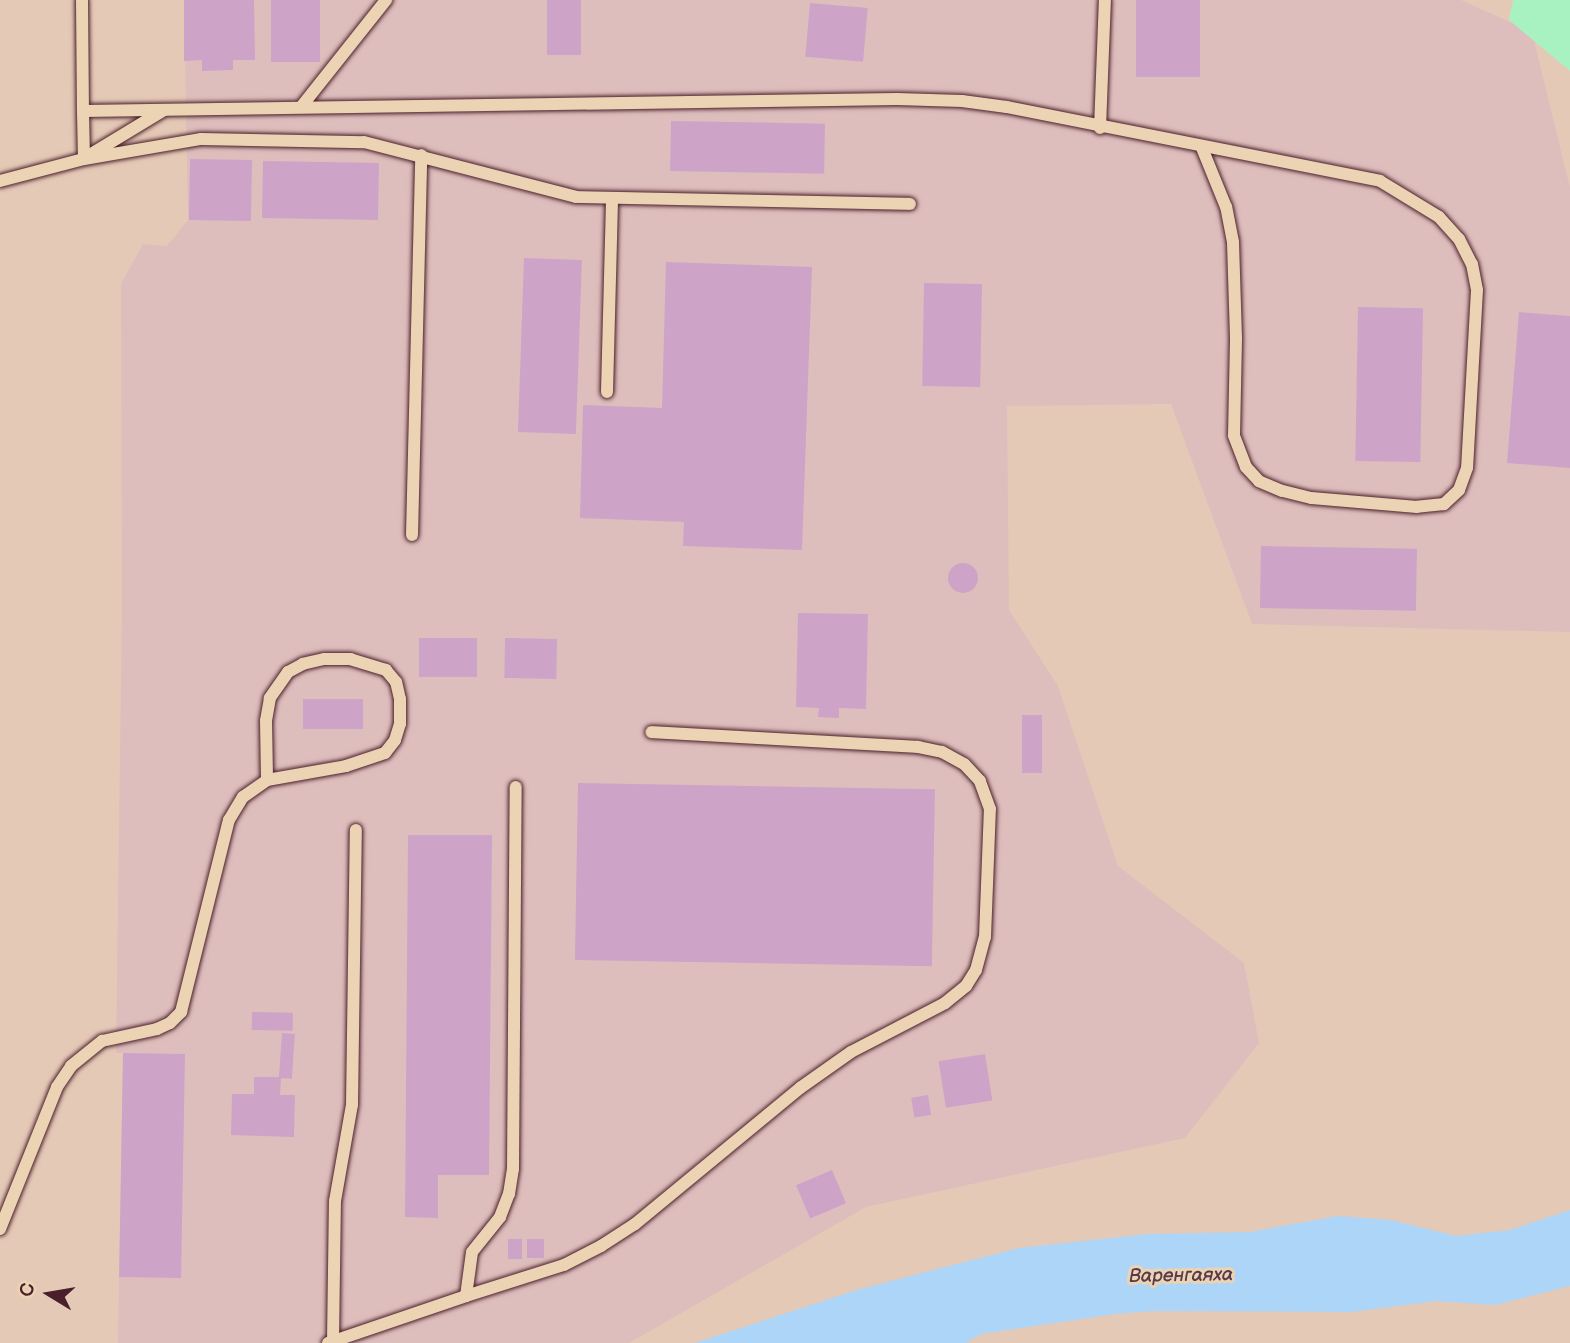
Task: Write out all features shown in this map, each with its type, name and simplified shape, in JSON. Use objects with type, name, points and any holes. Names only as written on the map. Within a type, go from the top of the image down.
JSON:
[{"type":"lane","points":[[82,0],[84,159]]},
{"type":"lane","points":[[301,107],[386,0]]},
{"type":"lane","points":[[1100,128],[1105,0]]},
{"type":"lane","points":[[83,111],[897,99],[962,101],[1007,107],[1100,128],[1380,181],[1439,217],[1459,239],[1472,264],[1477,290],[1467,468],[1458,491],[1444,505],[1418,507],[1311,498],[1259,481],[1246,467],[1234,435],[1236,325],[1233,242],[1226,207],[1202,148]]},
{"type":"lane","points":[[84,159],[167,108]]},
{"type":"lane","points":[[0,181],[84,159],[201,139],[364,142],[576,197],[910,204]]},
{"type":"lane","points":[[412,535],[421,155]]},
{"type":"lane","points":[[607,392],[612,199]]},
{"type":"lane","points":[[0,1229],[53,1096],[71,1066],[87,1050],[102,1041],[156,1029],[170,1023],[181,1012],[229,820],[243,797],[267,780],[346,766],[384,752],[395,740],[400,724],[400,699],[396,681],[386,670],[351,659],[324,659],[303,664],[288,672],[270,698],[266,721],[267,780]]},
{"type":"lane","points":[[356,830],[352,1105],[335,1202],[331,1342],[564,1265],[601,1246],[635,1224],[800,1088],[851,1052],[945,1003],[966,986],[976,970],[985,936],[990,809],[980,781],[964,764],[942,752],[918,747],[651,733]]},
{"type":"lane","points":[[466,1296],[472,1252],[500,1217],[513,1170],[516,787]]},
{"type":"shaded area","points":[[184,0],[1461,0],[1532,32],[1570,188],[1570,632],[1252,624],[1171,404],[1007,406],[1009,610],[1058,686],[1118,866],[1244,963],[1259,1043],[1185,1138],[866,1207],[629,1343],[118,1343],[123,1053],[116,1053],[122,607],[121,284],[143,244],[167,246],[188,220]]},
{"type":"green space","points":[[1513,0],[1570,0],[1570,71],[1509,20]]},
{"type":"water","name":"Варенгаяха","points":[[1570,1210],[1570,1286],[1495,1305],[1436,1301],[1352,1312],[1156,1311],[1115,1314],[981,1334],[966,1343],[695,1343],[860,1289],[1019,1248],[1147,1234],[1250,1232],[1338,1216],[1391,1220],[1456,1236],[1510,1230]]},
{"type":"building","points":[[184,0],[254,0],[255,60],[233,60],[233,70],[202,71],[202,60],[184,61]]},
{"type":"building","points":[[271,0],[320,0],[320,62],[271,62]]},
{"type":"building","points":[[547,0],[581,0],[581,55],[547,55]]},
{"type":"building","points":[[1136,0],[1200,0],[1200,77],[1136,77]]},
{"type":"building","points":[[810,3],[868,8],[863,62],[805,57]]},
{"type":"building","points":[[671,121],[825,124],[824,174],[670,171]]},
{"type":"building","points":[[190,159],[252,160],[251,221],[189,220]]},
{"type":"building","points":[[263,161],[379,163],[378,220],[262,218]]},
{"type":"building","points":[[524,258],[582,260],[576,434],[518,432]]},
{"type":"building","points":[[666,262],[812,267],[802,550],[683,546],[684,522],[580,518],[583,405],[662,408]]},
{"type":"building","points":[[924,283],[982,284],[980,387],[922,386]]},
{"type":"building","points":[[1358,307],[1423,308],[1420,462],[1355,461]]},
{"type":"building","points":[[1519,312],[1570,316],[1570,468],[1507,463]]},
{"type":"building","points":[[1261,546],[1417,549],[1416,611],[1260,608]]},
{"type":"building","points":[[963,563],[974,567],[978,578],[974,589],[963,593],[952,589],[948,578],[952,567]]},
{"type":"building","points":[[798,613],[868,614],[866,709],[839,708],[839,718],[818,717],[819,708],[796,707]]},
{"type":"building","points":[[419,638],[477,638],[477,677],[419,677]]},
{"type":"building","points":[[505,638],[557,639],[556,679],[504,678]]},
{"type":"building","points":[[303,699],[363,699],[363,729],[303,729]]},
{"type":"building","points":[[1022,715],[1042,715],[1042,773],[1022,773]]},
{"type":"building","points":[[578,783],[935,789],[932,966],[575,960]]},
{"type":"building","points":[[408,835],[492,835],[489,1175],[438,1175],[438,1218],[405,1217]]},
{"type":"building","points":[[252,1012],[293,1013],[293,1031],[252,1030]]},
{"type":"building","points":[[282,1033],[295,1034],[292,1079],[279,1078]]},
{"type":"building","points":[[123,1053],[185,1054],[181,1278],[119,1277]]},
{"type":"building","points":[[985,1054],[992,1100],[946,1108],[939,1061]]},
{"type":"building","points":[[254,1077],[281,1077],[280,1095],[295,1095],[294,1137],[231,1135],[232,1094],[254,1094]]},
{"type":"building","points":[[928,1095],[931,1115],[914,1117],[911,1098]]},
{"type":"building","points":[[832,1170],[846,1203],[810,1218],[796,1185]]},
{"type":"building","points":[[508,1239],[522,1239],[522,1259],[508,1259]]},
{"type":"building","points":[[527,1239],[544,1239],[544,1258],[527,1258]]}]
